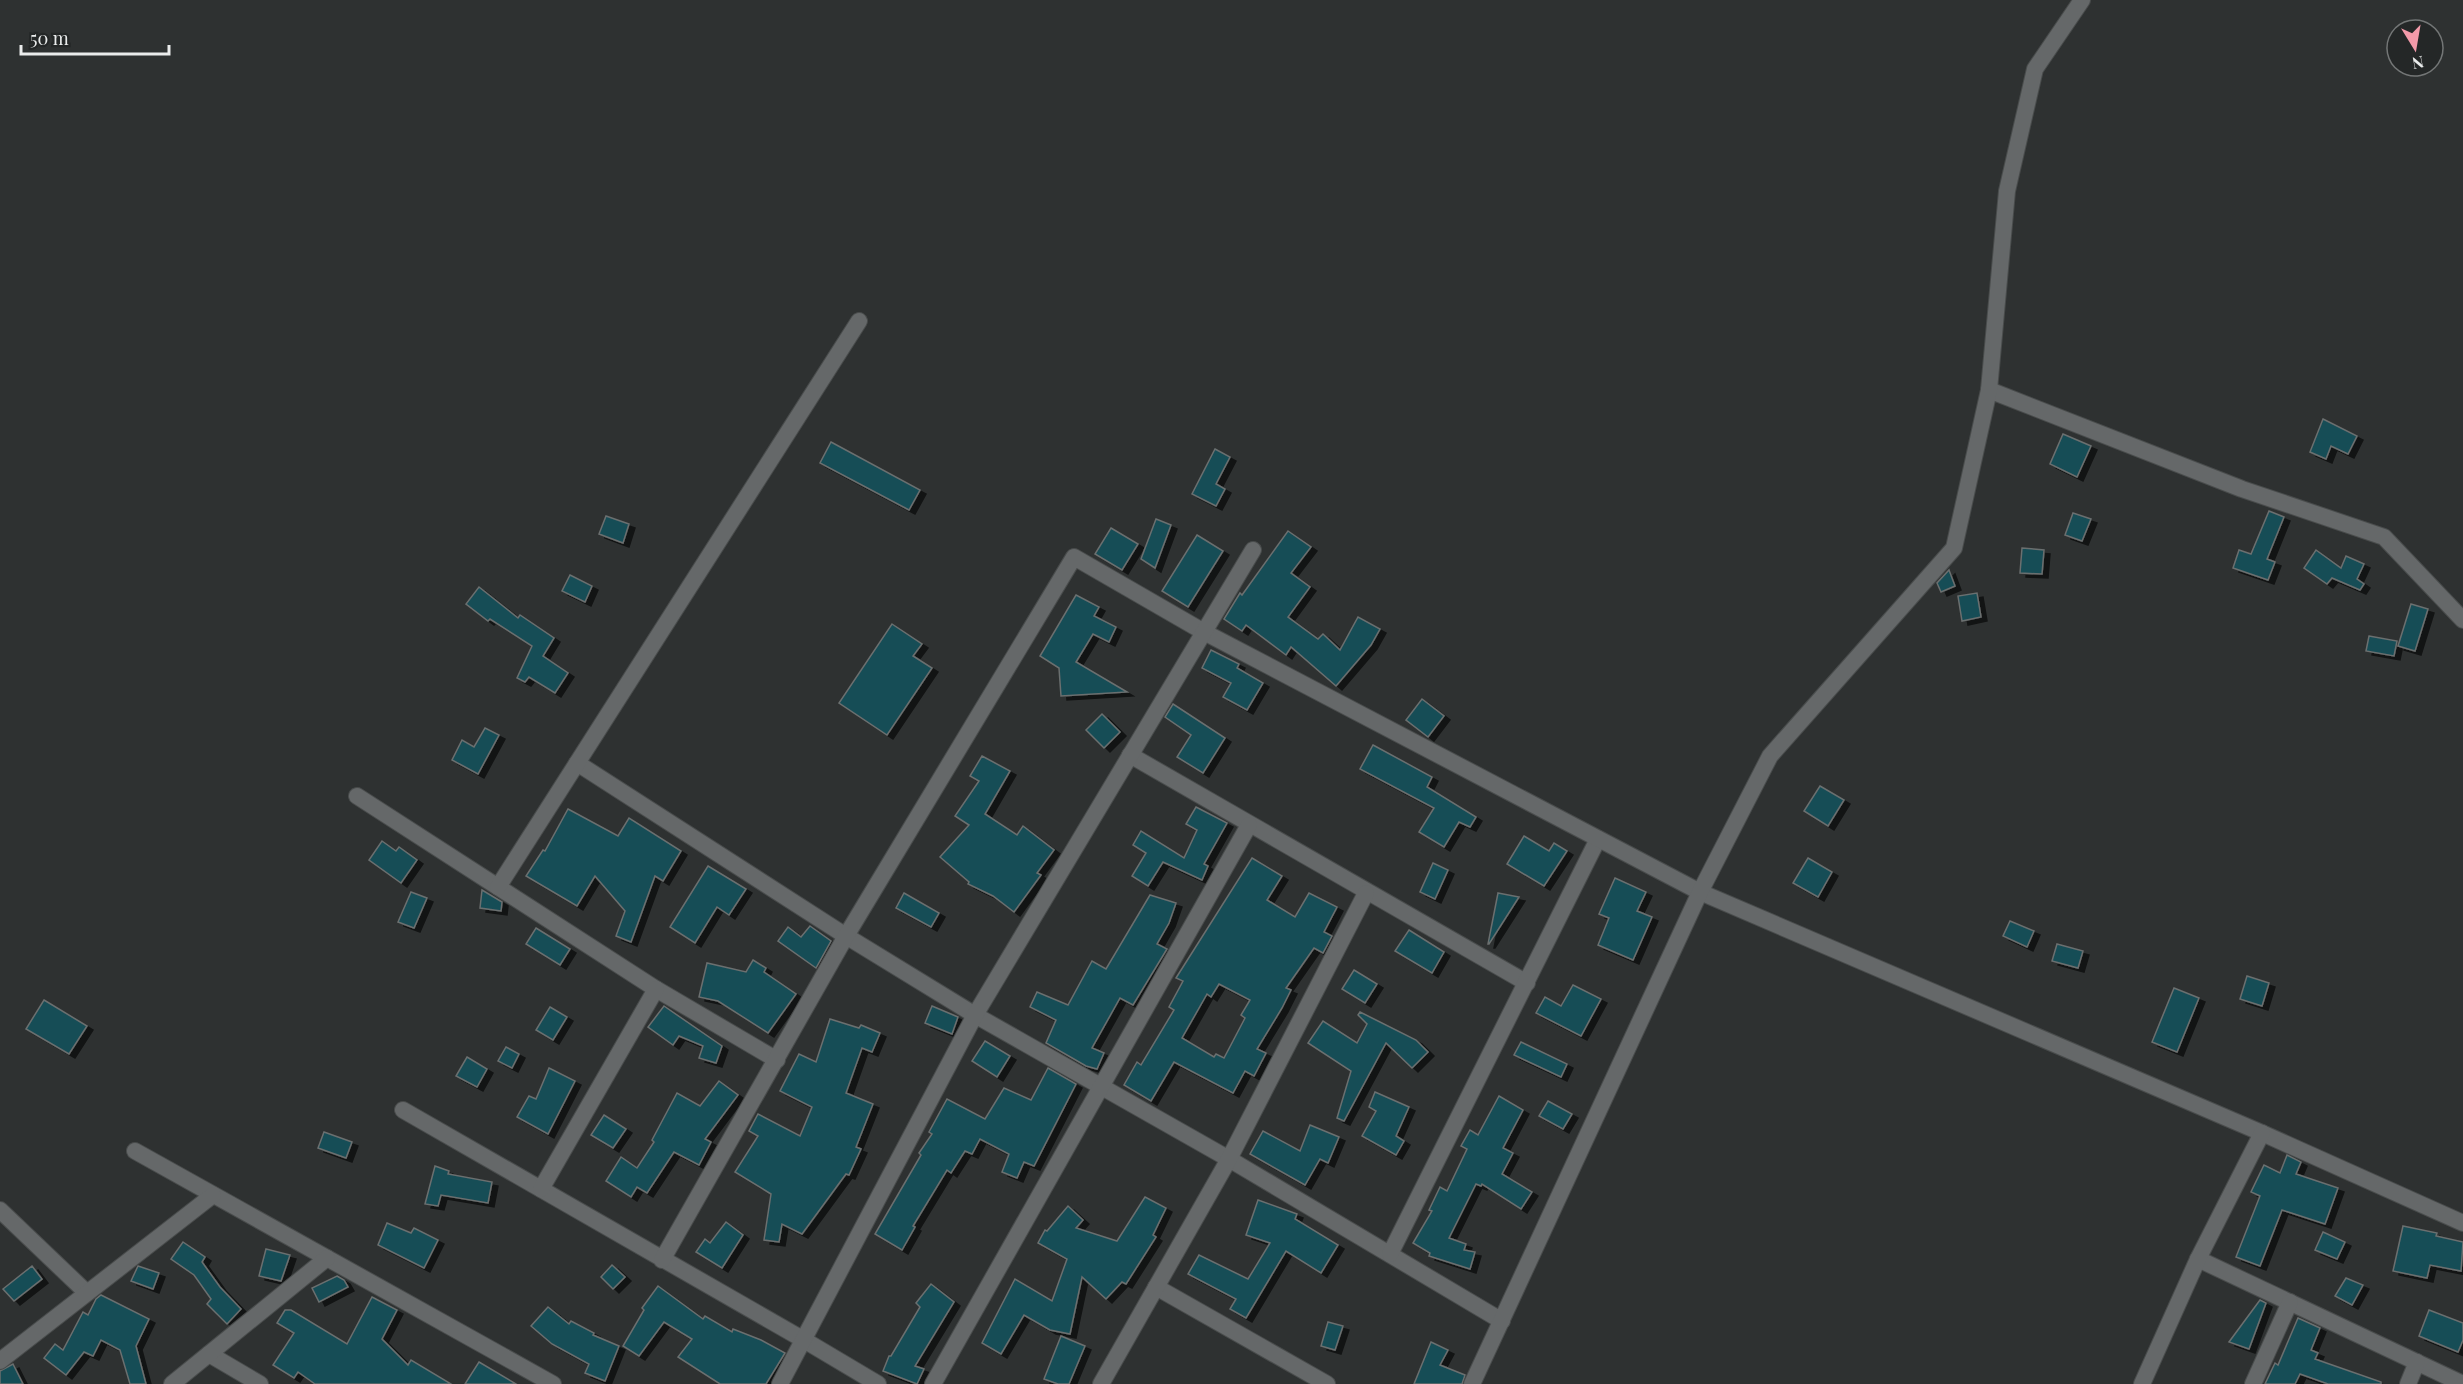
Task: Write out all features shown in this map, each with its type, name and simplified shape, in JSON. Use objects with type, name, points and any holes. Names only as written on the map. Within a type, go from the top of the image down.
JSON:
[{"type":"street","points":[[1472,1384],[1700,892],[1770,756],[1954,548],[1989,390],[2007,191],[2035,69],[2082,0]]},
{"type":"street","points":[[498,887],[859,321]]},
{"type":"street","points":[[1989,390],[2242,489],[2384,537],[2463,620]]},
{"type":"street","points":[[780,1384],[975,1015],[1253,550]]},
{"type":"street","points":[[662,1260],[846,936],[1074,557],[1204,632],[1700,892],[2262,1133],[2463,1223]]},
{"type":"street","points":[[1130,755],[1366,893],[1527,983]]},
{"type":"street","points":[[577,763],[846,936],[975,1015],[1229,1158],[1503,1320]]},
{"type":"street","points":[[357,796],[657,988],[777,1060]]},
{"type":"street","points":[[933,1384],[1249,825]]},
{"type":"street","points":[[1390,1254],[1598,839]]},
{"type":"street","points":[[1101,1384],[1229,1158],[1366,893]]},
{"type":"street","points":[[541,1189],[657,988]]},
{"type":"street","points":[[403,1110],[878,1384]]},
{"type":"street","points":[[2142,1384],[2198,1259],[2262,1133]]},
{"type":"street","points":[[135,1151],[553,1384]]},
{"type":"street","points":[[0,1361],[213,1195]]},
{"type":"street","points":[[0,1210],[87,1293]]},
{"type":"street","points":[[172,1384],[327,1258]]},
{"type":"street","points":[[2198,1259],[2463,1384]]},
{"type":"street","points":[[1156,1287],[1325,1384]]},
{"type":"street","points":[[2253,1384],[2290,1302]]},
{"type":"street","points":[[209,1354],[261,1384]]},
{"type":"street","points":[[2408,1384],[2418,1362]]},
{"type":"building","points":[[2323,419],[2357,436],[2348,454],[2331,446],[2326,459],[2310,452]]},
{"type":"building","points":[[2063,434],[2091,446],[2077,477],[2050,464]]},
{"type":"building","points":[[831,442],[920,490],[909,510],[820,463]]},
{"type":"building","points":[[1215,449],[1230,457],[1216,484],[1225,489],[1216,506],[1192,494]]},
{"type":"building","points":[[2269,511],[2284,517],[2267,559],[2275,562],[2268,580],[2233,568],[2239,550],[2251,554]]},
{"type":"building","points":[[2073,513],[2091,519],[2082,541],[2065,535]]},
{"type":"building","points":[[606,516],[629,524],[623,543],[599,534]]},
{"type":"building","points":[[1156,519],[1171,525],[1155,568],[1141,559]]},
{"type":"building","points":[[1111,528],[1138,544],[1122,570],[1095,554]]},
{"type":"building","points":[[1288,531],[1311,547],[1291,573],[1310,587],[1288,617],[1318,639],[1323,634],[1340,650],[1358,617],[1380,629],[1371,645],[1336,686],[1291,647],[1286,655],[1246,625],[1242,631],[1224,619],[1240,593],[1242,595]]},
{"type":"building","points":[[1197,535],[1223,551],[1188,607],[1162,591]]},
{"type":"building","points":[[2022,548],[2044,550],[2042,574],[2020,573]]},
{"type":"building","points":[[2316,550],[2341,568],[2346,556],[2364,564],[2357,579],[2364,584],[2360,590],[2332,578],[2327,584],[2304,568]]},
{"type":"building","points":[[1949,570],[1955,586],[1941,592],[1937,583]]},
{"type":"building","points":[[570,575],[592,586],[585,602],[562,591]]},
{"type":"building","points":[[479,587],[518,618],[520,615],[554,638],[543,656],[568,673],[555,693],[529,677],[525,682],[517,678],[532,646],[490,619],[488,621],[466,604]]},
{"type":"building","points":[[1977,593],[1981,617],[1962,621],[1958,596]]},
{"type":"building","points":[[1076,595],[1099,607],[1094,616],[1116,627],[1109,642],[1093,634],[1076,662],[1127,692],[1061,696],[1059,668],[1040,656]]},
{"type":"building","points":[[2411,604],[2428,609],[2415,651],[2398,646]]},
{"type":"building","points":[[892,624],[922,644],[913,656],[932,668],[887,735],[839,703]]},
{"type":"building","points":[[2369,636],[2397,641],[2394,656],[2366,651]]},
{"type":"building","points":[[1211,650],[1239,664],[1237,668],[1263,683],[1247,710],[1223,697],[1231,683],[1202,668]]},
{"type":"building","points":[[1422,699],[1444,716],[1428,737],[1406,720]]},
{"type":"building","points":[[1173,704],[1225,738],[1203,773],[1177,757],[1191,735],[1165,717]]},
{"type":"building","points":[[1102,714],[1120,732],[1104,748],[1086,730]]},
{"type":"building","points":[[485,728],[499,735],[478,774],[452,760],[462,740],[474,747]]},
{"type":"building","points":[[1373,745],[1432,777],[1427,787],[1476,817],[1470,827],[1459,822],[1444,847],[1419,832],[1434,808],[1360,769]]},
{"type":"building","points":[[982,756],[1010,771],[985,814],[1017,835],[1023,826],[1054,850],[1037,873],[1041,875],[1014,912],[993,896],[968,884],[969,882],[940,857],[969,825],[955,816],[979,781],[970,776]]},
{"type":"building","points":[[1820,786],[1844,800],[1828,826],[1804,811]]},
{"type":"building","points":[[1196,807],[1227,823],[1204,864],[1208,866],[1202,880],[1163,862],[1148,886],[1132,876],[1146,853],[1133,845],[1141,831],[1184,858],[1197,830],[1186,824]]},
{"type":"building","points":[[568,809],[618,836],[629,818],[681,851],[663,881],[655,876],[631,942],[616,936],[625,911],[595,876],[577,906],[526,876],[543,850],[545,851]]},
{"type":"building","points":[[1524,836],[1549,851],[1554,843],[1567,851],[1544,886],[1507,864]]},
{"type":"building","points":[[382,841],[396,851],[399,847],[417,860],[401,883],[369,860]]},
{"type":"building","points":[[1252,858],[1282,876],[1267,900],[1295,917],[1309,893],[1337,907],[1324,932],[1332,936],[1323,953],[1314,948],[1286,988],[1291,990],[1257,1049],[1266,1053],[1254,1076],[1245,1071],[1233,1093],[1174,1062],[1151,1101],[1124,1085],[1137,1062],[1141,1065],[1174,1010],[1169,1007],[1183,981],[1176,978]],"holes":[[[1219,984],[1250,1000],[1241,1015],[1245,1018],[1224,1058],[1216,1054],[1214,1057],[1182,1038],[1207,994],[1211,997]]]},
{"type":"building","points":[[1808,858],[1832,872],[1818,897],[1793,883]]},
{"type":"building","points":[[1433,863],[1448,870],[1435,899],[1420,892]]},
{"type":"building","points":[[708,866],[746,889],[729,915],[717,907],[695,943],[670,927]]},
{"type":"building","points":[[1615,878],[1646,892],[1637,911],[1652,917],[1633,960],[1598,945],[1609,918],[1599,914]]},
{"type":"building","points":[[482,890],[502,902],[501,911],[480,908]]},
{"type":"building","points":[[411,892],[427,898],[414,928],[398,922]]},
{"type":"building","points":[[904,893],[939,913],[931,927],[896,908]]},
{"type":"building","points":[[1498,893],[1519,897],[1488,944]]},
{"type":"building","points":[[1150,895],[1176,903],[1169,923],[1157,944],[1167,949],[1133,1005],[1120,998],[1092,1048],[1104,1053],[1097,1069],[1086,1066],[1046,1043],[1056,1020],[1030,1007],[1037,992],[1068,1005],[1092,961],[1106,969]]},
{"type":"building","points":[[2010,921],[2034,931],[2027,947],[2003,936]]},
{"type":"building","points":[[810,926],[831,941],[816,968],[778,941],[788,927],[801,937]]},
{"type":"building","points":[[536,928],[570,949],[560,965],[526,944]]},
{"type":"building","points":[[1409,930],[1444,952],[1432,973],[1395,951]]},
{"type":"building","points":[[2057,944],[2083,951],[2078,968],[2052,961]]},
{"type":"building","points":[[753,960],[766,968],[764,972],[796,994],[768,1033],[718,1001],[699,997],[707,963],[746,972]]},
{"type":"building","points":[[1354,970],[1377,984],[1365,1003],[1342,989]]},
{"type":"building","points":[[2247,976],[2269,983],[2262,1006],[2240,999]]},
{"type":"building","points":[[1573,985],[1601,999],[1581,1036],[1536,1013],[1545,997],[1561,1006]]},
{"type":"building","points":[[2174,988],[2199,998],[2177,1052],[2152,1042]]},
{"type":"building","points":[[44,1000],[87,1026],[69,1054],[26,1029]]},
{"type":"building","points":[[664,1006],[722,1046],[716,1063],[699,1058],[703,1046],[679,1036],[673,1045],[648,1027]]},
{"type":"building","points":[[932,1006],[958,1017],[952,1034],[925,1023]]},
{"type":"building","points":[[550,1007],[567,1017],[553,1040],[536,1030]]},
{"type":"building","points":[[1360,1012],[1416,1040],[1428,1052],[1412,1068],[1386,1043],[1344,1121],[1337,1118],[1351,1071],[1308,1043],[1323,1021],[1357,1043],[1367,1024],[1358,1015]]},
{"type":"building","points":[[830,1019],[859,1028],[861,1025],[880,1033],[872,1052],[862,1048],[846,1093],[873,1104],[856,1147],[861,1149],[849,1175],[846,1174],[802,1234],[782,1224],[779,1242],[764,1240],[771,1194],[735,1172],[758,1136],[749,1131],[758,1114],[800,1136],[812,1107],[780,1091],[799,1054],[816,1062]]},
{"type":"building","points":[[985,1041],[1010,1056],[997,1077],[972,1061]]},
{"type":"building","points":[[1521,1042],[1567,1064],[1561,1077],[1514,1055]]},
{"type":"building","points":[[506,1047],[519,1054],[512,1068],[498,1061]]},
{"type":"building","points":[[467,1057],[487,1069],[477,1087],[456,1076]]},
{"type":"building","points":[[549,1068],[575,1081],[548,1134],[517,1117],[529,1096],[536,1099]]},
{"type":"building","points":[[1048,1068],[1076,1084],[1034,1166],[1024,1162],[1017,1178],[1002,1172],[1009,1154],[980,1139],[972,1154],[965,1151],[951,1173],[947,1170],[913,1226],[915,1227],[902,1250],[875,1234],[921,1155],[919,1153],[932,1134],[929,1132],[947,1099],[985,1119],[1004,1088],[1031,1100]]},
{"type":"building","points":[[719,1081],[738,1095],[705,1139],[711,1142],[699,1165],[674,1152],[647,1193],[637,1187],[631,1197],[606,1181],[621,1157],[637,1168],[654,1142],[652,1140],[677,1093],[700,1106]]},
{"type":"building","points":[[1375,1092],[1409,1107],[1396,1136],[1404,1141],[1396,1155],[1362,1136],[1376,1111],[1369,1107]]},
{"type":"building","points":[[1499,1096],[1523,1110],[1503,1148],[1513,1153],[1502,1174],[1532,1192],[1521,1209],[1482,1184],[1481,1186],[1476,1184],[1449,1238],[1466,1244],[1464,1250],[1475,1252],[1470,1269],[1429,1256],[1430,1253],[1413,1243],[1432,1211],[1429,1210],[1440,1187],[1447,1191],[1467,1149],[1461,1146],[1470,1130],[1478,1135]]},
{"type":"building","points":[[1548,1101],[1572,1114],[1563,1129],[1539,1116]]},
{"type":"building","points":[[604,1115],[626,1129],[613,1148],[591,1135]]},
{"type":"building","points":[[1310,1125],[1339,1137],[1328,1163],[1320,1159],[1305,1185],[1250,1154],[1263,1131],[1300,1151]]},
{"type":"building","points":[[324,1132],[352,1142],[346,1158],[318,1148]]},
{"type":"building","points":[[2287,1155],[2301,1162],[2296,1174],[2338,1188],[2325,1224],[2282,1210],[2260,1266],[2236,1257],[2260,1196],[2251,1192],[2264,1165],[2280,1173]]},
{"type":"building","points":[[435,1166],[449,1171],[448,1174],[492,1182],[488,1203],[441,1195],[438,1206],[425,1204]]},
{"type":"building","points":[[1145,1197],[1166,1208],[1153,1235],[1156,1237],[1126,1284],[1122,1282],[1106,1299],[1082,1277],[1070,1334],[1050,1330],[1024,1315],[1001,1354],[982,1343],[1015,1279],[1052,1301],[1067,1259],[1038,1243],[1045,1230],[1047,1231],[1068,1206],[1083,1220],[1076,1228],[1117,1241]]},
{"type":"building","points":[[1258,1200],[1297,1214],[1295,1219],[1338,1245],[1321,1273],[1286,1251],[1246,1318],[1230,1309],[1236,1299],[1188,1274],[1199,1255],[1248,1279],[1270,1243],[1246,1235]]},
{"type":"building","points":[[726,1222],[743,1235],[722,1268],[696,1252],[705,1239],[710,1243]]},
{"type":"building","points":[[387,1223],[411,1233],[414,1228],[438,1240],[424,1268],[378,1245]]},
{"type":"building","points":[[2403,1226],[2437,1233],[2436,1236],[2463,1242],[2461,1271],[2430,1265],[2427,1278],[2393,1271]]},
{"type":"building","points":[[2323,1232],[2345,1242],[2337,1259],[2315,1250]]},
{"type":"building","points":[[183,1242],[205,1257],[202,1262],[220,1287],[241,1309],[227,1324],[207,1304],[211,1299],[194,1275],[171,1259]]},
{"type":"building","points":[[266,1249],[290,1255],[281,1281],[259,1276]]},
{"type":"building","points":[[612,1265],[625,1277],[613,1289],[601,1277]]},
{"type":"building","points":[[32,1266],[42,1279],[14,1301],[3,1289]]},
{"type":"building","points":[[138,1266],[159,1273],[153,1289],[131,1281]]},
{"type":"building","points":[[337,1276],[344,1280],[348,1287],[319,1302],[312,1288]]},
{"type":"building","points":[[2346,1278],[2363,1285],[2352,1305],[2335,1296]]},
{"type":"building","points":[[931,1284],[954,1302],[915,1366],[924,1369],[917,1384],[883,1371],[889,1356],[920,1307],[916,1303]]},
{"type":"building","points":[[658,1286],[703,1319],[705,1316],[732,1332],[733,1329],[761,1340],[785,1353],[766,1384],[720,1384],[678,1357],[692,1339],[664,1322],[639,1356],[623,1346],[644,1310],[642,1308]]},
{"type":"building","points":[[101,1295],[149,1319],[136,1346],[146,1384],[130,1384],[120,1350],[101,1340],[93,1356],[84,1352],[66,1375],[44,1358],[55,1344],[63,1350],[83,1312],[88,1315],[96,1299]]},
{"type":"building","points":[[372,1297],[397,1310],[382,1339],[408,1365],[411,1360],[451,1384],[315,1384],[298,1372],[294,1378],[273,1365],[294,1333],[277,1323],[285,1310],[291,1310],[347,1344]]},
{"type":"building","points":[[2260,1300],[2266,1303],[2249,1349],[2229,1342]]},
{"type":"building","points":[[548,1307],[569,1324],[571,1321],[594,1333],[593,1335],[619,1346],[605,1381],[585,1373],[589,1364],[552,1344],[531,1326]]},
{"type":"building","points":[[2429,1310],[2463,1323],[2463,1340],[2458,1352],[2419,1336]]},
{"type":"building","points":[[2298,1318],[2320,1328],[2311,1350],[2318,1353],[2315,1359],[2381,1382],[2381,1384],[2328,1384],[2300,1374],[2295,1384],[2265,1384],[2275,1363],[2278,1365]]},
{"type":"building","points":[[1328,1322],[1343,1326],[1335,1350],[1321,1346]]},
{"type":"building","points":[[1061,1336],[1085,1346],[1069,1384],[1058,1384],[1044,1379]]},
{"type":"building","points":[[1431,1342],[1448,1350],[1440,1365],[1465,1375],[1462,1384],[1414,1384]]},
{"type":"building","points":[[479,1362],[516,1384],[465,1384]]},
{"type":"building","points":[[13,1364],[23,1384],[0,1384],[0,1371]]}]
